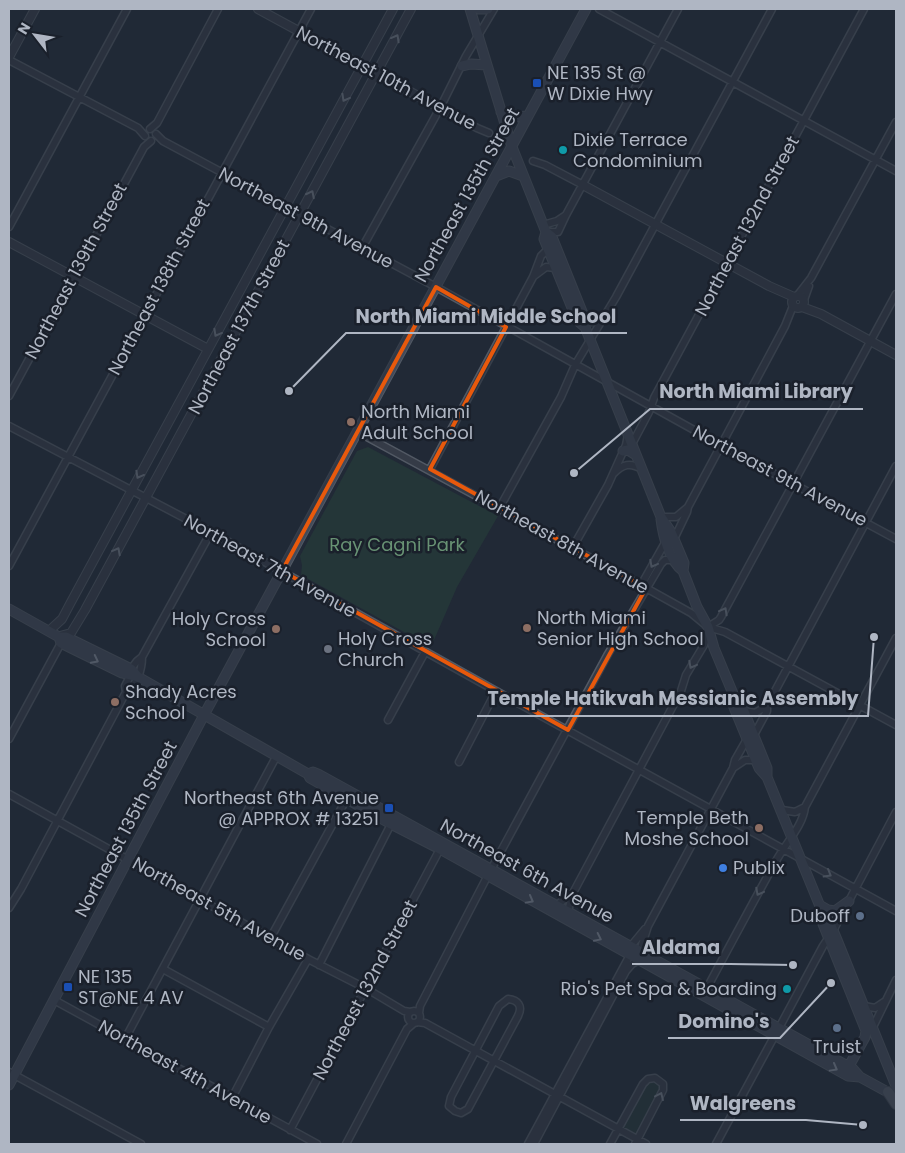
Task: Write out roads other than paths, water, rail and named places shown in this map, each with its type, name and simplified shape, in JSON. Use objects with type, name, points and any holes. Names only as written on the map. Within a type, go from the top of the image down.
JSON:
[{"type":"main road","points":[[470,9],[512,147],[544,228],[552,237],[590,339],[661,516],[663,532],[684,563],[683,571]]},
{"type":"main road","points":[[479,9],[488,9]]},
{"type":"main road","name":"Northeast 135th Street","points":[[9,1085],[12,1074],[54,1000],[204,715],[586,9]]},
{"type":"main road","points":[[462,66],[471,64],[487,65]]},
{"type":"main road","points":[[501,112],[514,117],[528,116]]},
{"type":"main road","points":[[495,176],[509,171],[523,176]]},
{"type":"main road","points":[[544,228],[544,239],[577,320],[585,323]]},
{"type":"main road","points":[[622,451],[628,450],[636,455]]},
{"type":"main road","points":[[670,540],[676,565],[683,571],[697,607],[708,627],[714,648],[734,696],[740,701],[744,711],[756,760],[759,768],[767,776],[802,858],[825,917],[823,924],[831,934],[864,1006],[870,1030],[849,1066]]},
{"type":"main road","name":"Northeast 6th Avenue","points":[[9,610],[49,631],[60,640],[66,637],[133,674],[392,824],[557,905],[705,992],[777,1031],[849,1066],[860,1076],[894,1092]]},
{"type":"main road","points":[[734,696],[733,705],[767,768],[767,776]]},
{"type":"main road","name":"Northeast 6th Avenue","points":[[308,774],[314,772],[363,798],[614,945],[631,950]]},
{"type":"main road","points":[[346,798],[363,798]]},
{"type":"main road","points":[[821,906],[835,911],[849,900]]},
{"type":"main road","points":[[831,934],[894,1092],[896,1104]]},
{"type":"main road","points":[[614,945],[640,955]]},
{"type":"main road","points":[[631,950],[653,958]]},
{"type":"main road","name":"Northeast 6th Avenue","points":[[640,955],[653,958],[761,1027],[777,1031],[848,1076],[860,1076]]},
{"type":"street","points":[[35,9],[9,58],[150,135]]},
{"type":"street","points":[[9,227],[128,9]]},
{"type":"street","name":"Northeast 139th Street","points":[[9,396],[218,9]]},
{"type":"street","name":"Northeast 10th Avenue","points":[[258,9],[489,133]]},
{"type":"street","name":"Northeast 138th Street","points":[[9,566],[311,9]]},
{"type":"street","name":"Northeast 137th Street","points":[[49,631],[62,620],[393,9]]},
{"type":"street","name":"Northeast 137th Street","points":[[9,739],[60,640],[71,633],[224,358],[267,274],[411,9]]},
{"type":"street","points":[[362,248],[440,108],[466,56],[494,9]]},
{"type":"street","points":[[599,9],[896,171]]},
{"type":"street","points":[[566,216],[544,228],[551,233],[558,232],[678,9]]},
{"type":"street","points":[[500,507],[560,397],[575,365],[608,311],[772,9]]},
{"type":"street","name":"Northeast 132nd Street","points":[[572,547],[612,475],[622,451],[651,406],[864,9]]},
{"type":"street","points":[[661,516],[676,517],[688,507],[896,122]]},
{"type":"street","name":"Northeast 9th Avenue","points":[[150,135],[436,287],[721,445],[896,538]]},
{"type":"street","points":[[533,161],[545,165],[583,185],[896,355]]},
{"type":"street","points":[[9,242],[208,349]]},
{"type":"street","points":[[430,469],[533,276],[541,256],[548,249]]},
{"type":"street","points":[[254,268],[267,274]]},
{"type":"street","points":[[533,276],[546,268],[556,268]]},
{"type":"street","points":[[568,911],[573,893],[681,691],[686,675],[704,645],[708,627],[719,620],[736,591],[896,294]]},
{"type":"street","points":[[585,323],[598,319],[608,311]]},
{"type":"street","points":[[170,421],[184,428]]},
{"type":"street","name":"Northeast 7th Avenue","points":[[9,426],[211,532],[896,911]]},
{"type":"street","name":"Northeast 8th Avenue","points":[[358,432],[500,507],[691,613],[708,627],[725,632],[896,725]]},
{"type":"street","points":[[612,475],[620,467],[627,464],[642,469]]},
{"type":"street","points":[[744,711],[755,713],[766,706],[896,466]]},
{"type":"street","points":[[646,588],[644,580],[688,512],[688,507]]},
{"type":"street","points":[[133,674],[142,664],[142,658],[211,532]]},
{"type":"street","points":[[94,559],[108,567]]},
{"type":"street","points":[[346,1144],[489,873],[646,588],[664,561],[674,560]]},
{"type":"street","points":[[705,992],[783,849],[805,813],[805,807],[896,638]]},
{"type":"street","points":[[388,720],[425,652]]},
{"type":"street","points":[[9,908],[22,889],[126,692],[129,691],[137,661],[142,658]]},
{"type":"street","points":[[459,762],[496,691]]},
{"type":"street","points":[[534,1144],[631,950],[648,926],[733,768],[735,760],[767,710],[766,706]]},
{"type":"street","points":[[125,1039],[276,757]]},
{"type":"street","points":[[733,768],[745,760],[756,760]]},
{"type":"street","name":"Northeast 5th Avenue","points":[[9,794],[319,965],[367,989],[618,1129],[636,1142],[646,1144]]},
{"type":"street","points":[[271,937],[346,798]]},
{"type":"street","points":[[782,810],[795,812],[805,807]]},
{"type":"street","points":[[716,1144],[856,889],[896,812]]},
{"type":"street","points":[[319,965],[392,824]]},
{"type":"street","name":"Northeast 132nd Street","points":[[290,1130],[367,989],[440,849]]},
{"type":"street","points":[[557,905],[573,893]]},
{"type":"street","points":[[528,1144],[557,1096],[626,971],[640,955],[648,926]]},
{"type":"street","points":[[232,1098],[269,1027],[308,959]]},
{"type":"street","points":[[163,969],[269,1027]]},
{"type":"street","points":[[870,1030],[884,1007],[884,1002],[896,980]]},
{"type":"street","points":[[508,999],[515,1000],[520,1006],[520,1012],[494,1061],[468,1109],[461,1113],[453,1110],[449,1106],[449,1101],[501,1003],[508,999]]},
{"type":"street","name":"Northeast 4th Avenue","points":[[54,1000],[317,1144]]},
{"type":"street","points":[[864,1006],[875,1008],[884,1002]]},
{"type":"street","points":[[12,1074],[141,1144]]},
{"type":"street","points":[[610,1144],[645,1080],[652,1078],[659,1080],[663,1084],[663,1090],[636,1142]]},
{"type":"place","name":"NE 135 St @ W Dixie Hwy","points":[[537,83]]},
{"type":"place","name":"Dixie Terrace Condominium","points":[[563,150]]},
{"type":"place","name":"North Miami Middle School","points":[[289,391]]},
{"type":"place","name":"North Miami Adult School","points":[[351,422]]},
{"type":"place","name":"North Miami Library","points":[[574,473]]},
{"type":"place","name":"North Miami Senior High School","points":[[527,628]]},
{"type":"place","name":"Holy Cross School","points":[[276,629]]},
{"type":"place","name":"Temple Hatikvah Messianic Assembly","points":[[874,637]]},
{"type":"place","name":"Holy Cross Church","points":[[328,649]]},
{"type":"place","name":"Shady Acres School","points":[[115,702]]},
{"type":"place","name":"Northeast 6th Avenue @ APPROX # 13251","points":[[389,808]]},
{"type":"place","name":"Temple Beth Moshe School","points":[[759,828]]},
{"type":"place","name":"Publix","points":[[723,868]]},
{"type":"place","name":"Duboff","points":[[860,916]]},
{"type":"place","name":"Aldama","points":[[793,965]]},
{"type":"place","name":"Domino's","points":[[831,983]]},
{"type":"place","name":"NE 135 ST@NE 4 AV","points":[[68,987]]},
{"type":"place","name":"Rio's Pet Spa & Boarding","points":[[787,989]]},
{"type":"place","name":"Truist","points":[[837,1028]]},
{"type":"place","name":"Walgreens","points":[[863,1125]]},
{"type":"park label","name":"Ray Cagni Park","points":[[397,545]]}]
